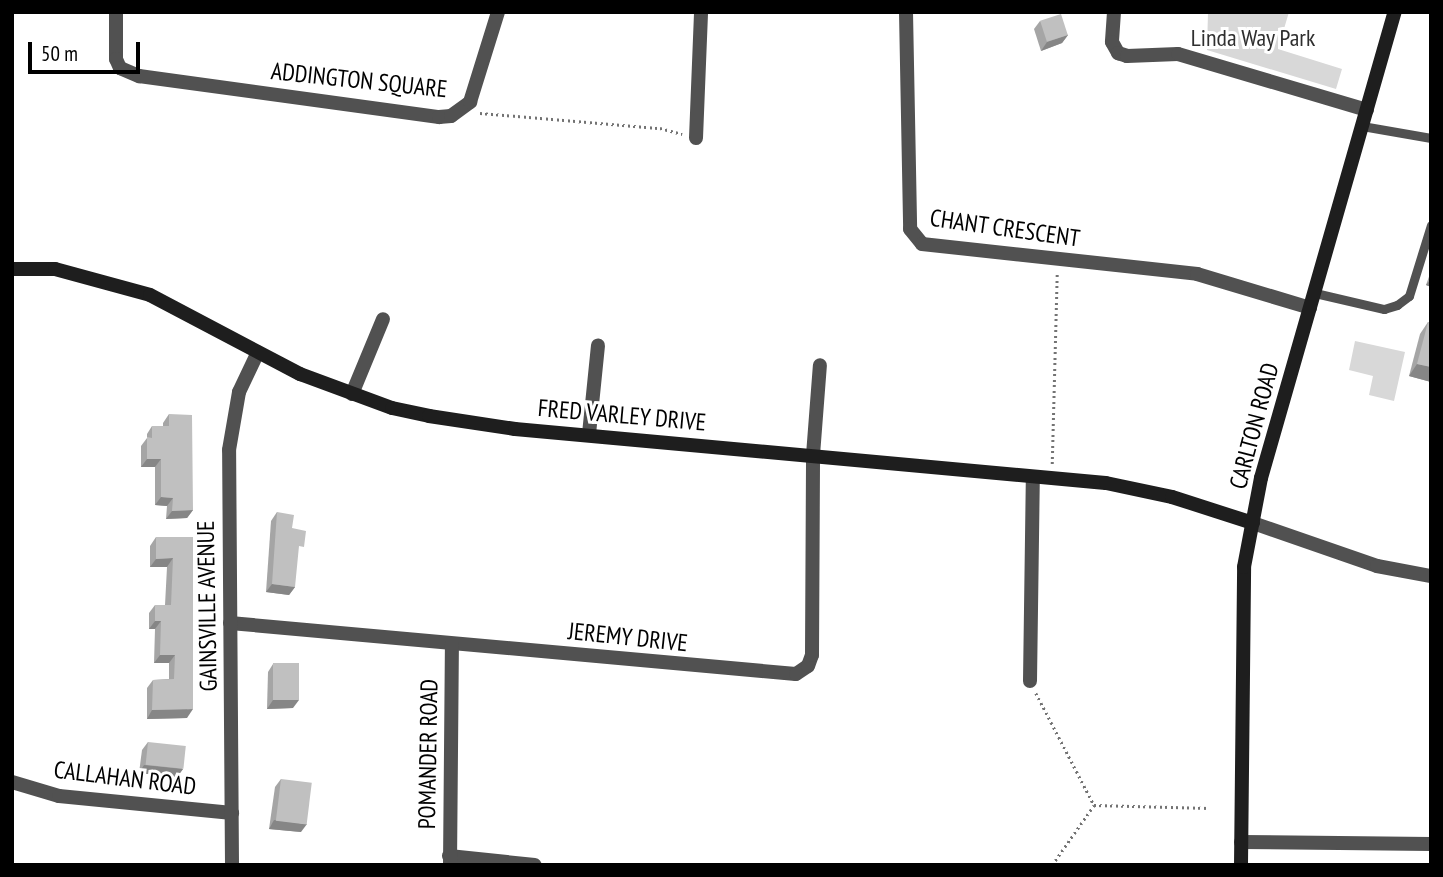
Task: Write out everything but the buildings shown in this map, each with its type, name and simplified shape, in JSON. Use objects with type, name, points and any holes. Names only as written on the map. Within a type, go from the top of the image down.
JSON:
[{"type":"street","name":"ADDINGTON SQUARE","points":[[116,12],[116,59],[121,68],[139,76],[439,117],[459,112],[478,88],[498,12]]},
{"type":"street","points":[[696,138],[701,111],[701,12]]},
{"type":"street","name":"CHANT CRESCENT","points":[[906,12],[910,217],[915,237],[922,244],[1197,274],[1310,308]]},
{"type":"street","points":[[1114,12],[1112,42],[1118,53],[1127,57],[1178,54],[1367,110]]},
{"type":"street","name":"CARLTON ROAD","points":[[1241,865],[1241,599],[1253,523],[1261,478],[1367,110],[1392,13]]},
{"type":"street","name":"FRED VARLEY DRIVE","points":[[12,269],[55,269],[125,287],[181,309],[258,352],[352,394],[460,422],[1052,478],[1172,497],[1253,523]]},
{"type":"street","points":[[352,394],[383,320]]},
{"type":"street","points":[[589,434],[598,345]]},
{"type":"street","name":"GAINSVILLE AVENUE","points":[[232,865],[229,450],[239,393],[258,352]]},
{"type":"street","points":[[813,455],[820,365]]},
{"type":"street","name":"JEREMY DRIVE","points":[[230,623],[678,666],[802,671],[808,666],[813,647],[813,455]]},
{"type":"street","points":[[1030,681],[1032,477]]},
{"type":"street","points":[[1253,523],[1377,566],[1431,576]]},
{"type":"street","name":"POMANDER ROAD","points":[[449,860],[452,644]]},
{"type":"street","name":"CALLAHAN ROAD","points":[[12,782],[59,796],[232,813]]},
{"type":"street","points":[[1241,842],[1431,844]]},
{"type":"street","points":[[449,860],[535,865]]},
{"type":"lane","points":[[1362,126],[1431,138]]},
{"type":"lane","points":[[1315,293],[1384,309],[1397,305],[1409,296],[1431,225]]},
{"type":"path","points":[[459,112],[660,128],[696,138]]},
{"type":"path","points":[[1052,478],[1057,260]]},
{"type":"path","points":[[1030,681],[1094,805]]},
{"type":"path","points":[[1094,805],[1209,808]]},
{"type":"path","points":[[1052,865],[1094,805]]},
{"type":"green space","name":"Linda Way Park","points":[[1208,12],[1289,12],[1278,49],[1342,69],[1336,89],[1207,50]]},
{"type":"green space","points":[[1355,341],[1405,352],[1394,401],[1369,395],[1373,376],[1349,370]]}]
